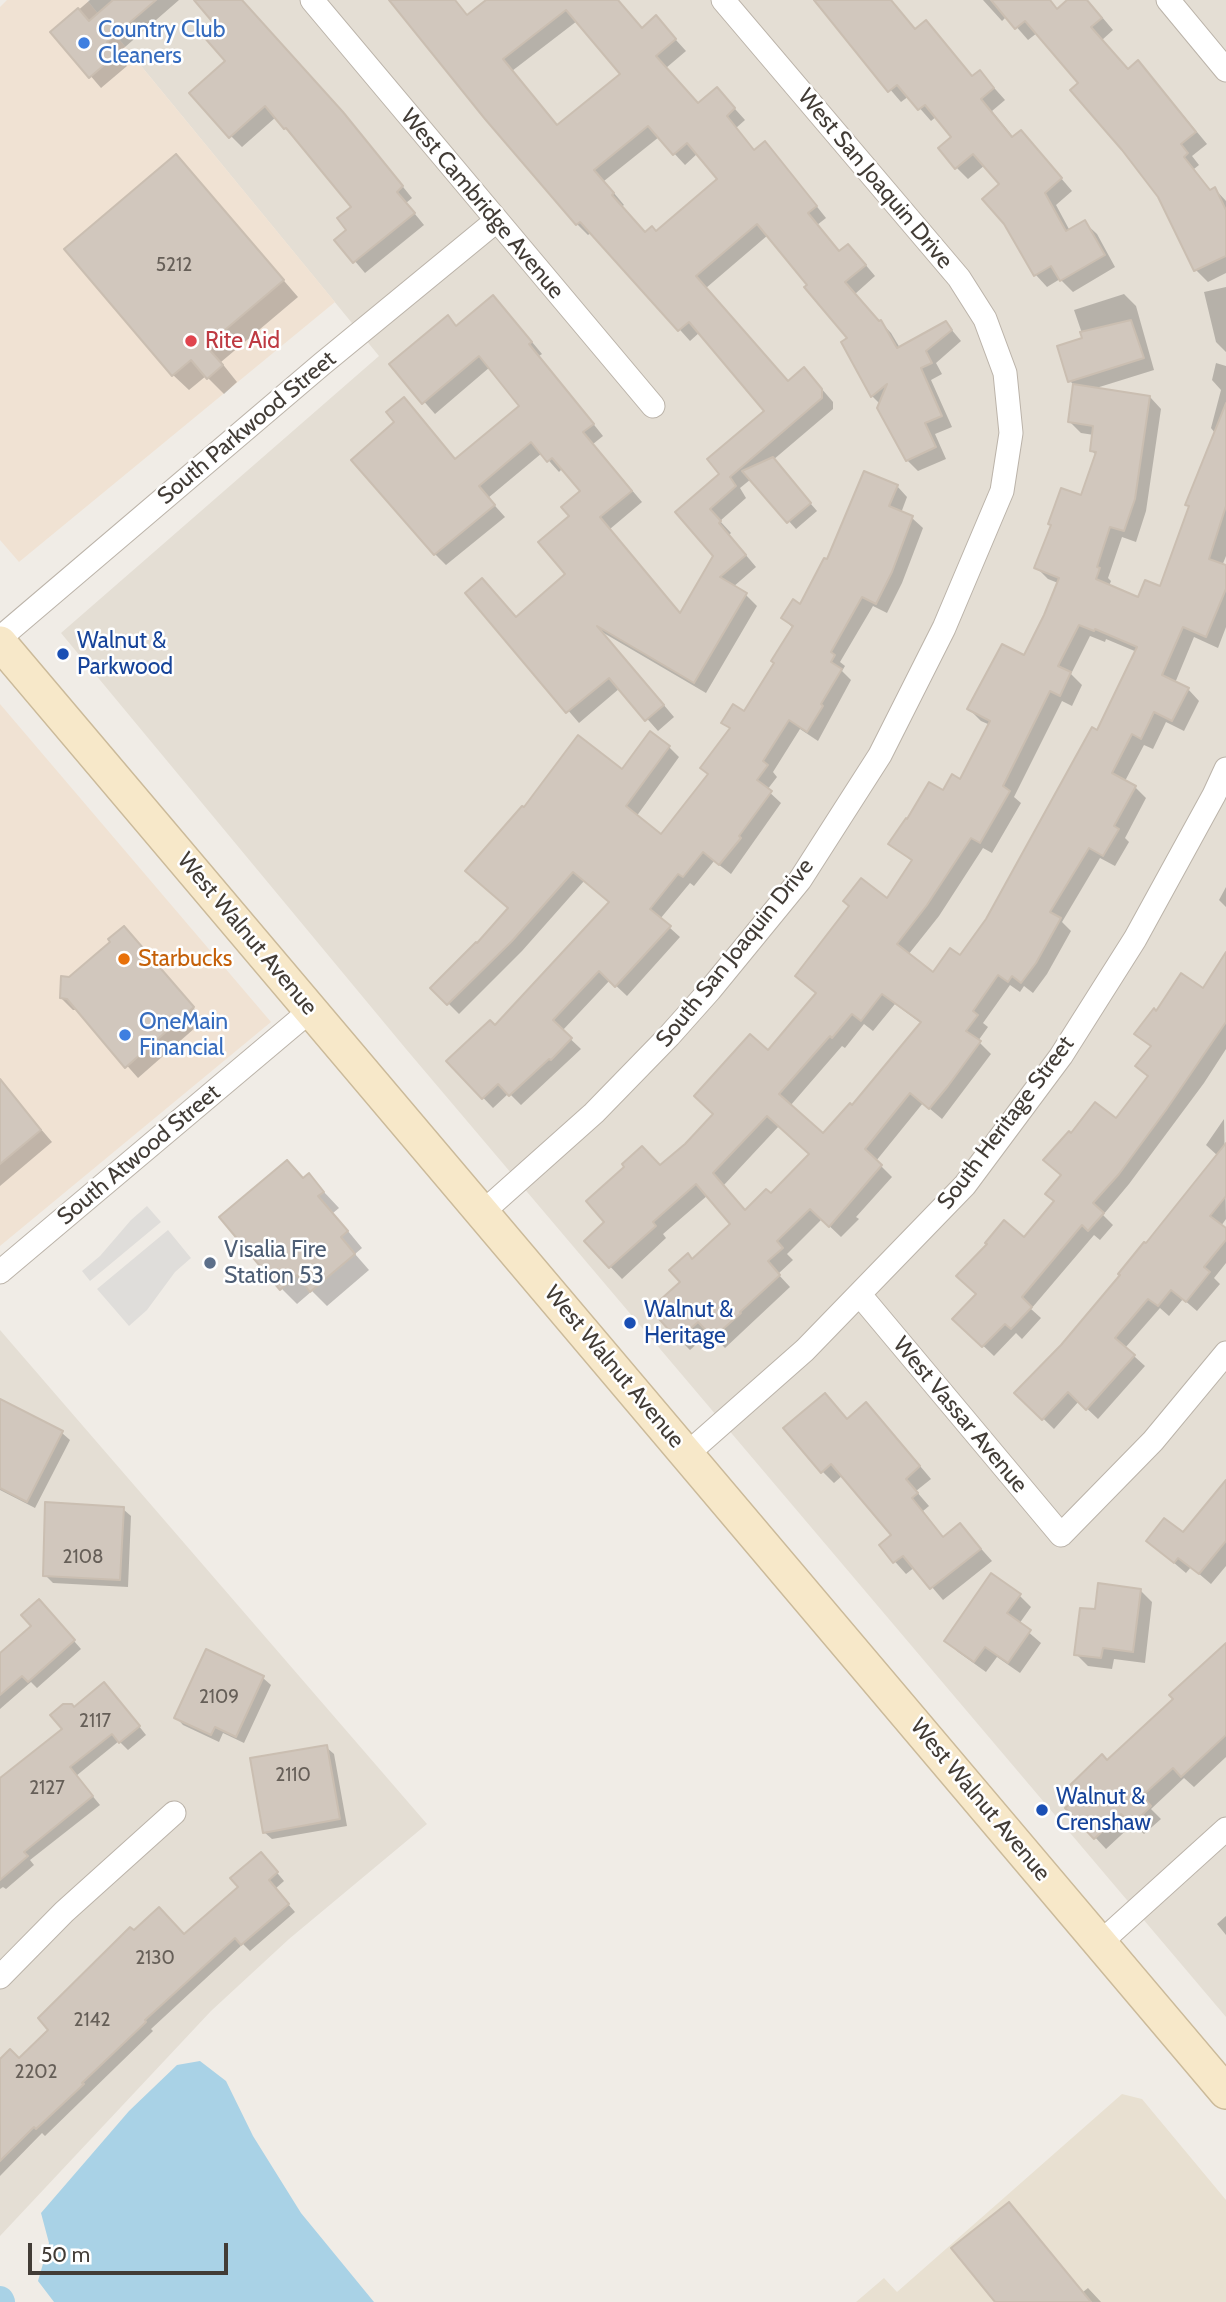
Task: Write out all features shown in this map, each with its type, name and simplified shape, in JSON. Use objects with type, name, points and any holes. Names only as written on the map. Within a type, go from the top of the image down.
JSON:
[{"type":"main road","name":"West Walnut Avenue","points":[[0,643],[1226,2092]]},
{"type":"street","name":"West Cambridge Avenue","points":[[312,0],[653,406]]},
{"type":"street","name":"West San Joaquin Drive","points":[[723,0],[959,278],[985,318],[1005,373]]},
{"type":"street","points":[[1168,0],[1226,70]]},
{"type":"street","name":"South Parkwood Street","points":[[0,638],[496,221]]},
{"type":"street","name":"South San Joaquin Drive","points":[[483,1212],[594,1113],[710,990],[800,880],[880,755],[944,628],[1002,491],[1011,433],[1005,373]]},
{"type":"street","name":"South Heritage Street","points":[[687,1454],[775,1377],[860,1295],[965,1185],[1061,1056],[1135,939],[1226,769]]},
{"type":"street","name":"South Atwood Street","points":[[0,1272],[311,1010]]},
{"type":"street","name":"West Vassar Avenue","points":[[860,1295],[1061,1535],[1153,1441],[1226,1353]]},
{"type":"street","points":[[0,1977],[64,1912],[174,1813]]},
{"type":"street","points":[[1100,1943],[1226,1829]]},
{"type":"shaded area","points":[[7,0],[87,0],[335,302],[19,562],[0,540],[0,7]]},
{"type":"shaded area","points":[[87,0],[1226,0],[1226,2017],[406,1049],[61,633],[379,356]]},
{"type":"shaded area","points":[[0,704],[271,1022],[0,1246]]},
{"type":"shaded area","points":[[147,1206],[161,1222],[90,1281],[82,1271],[100,1256]]},
{"type":"shaded area","points":[[168,1230],[191,1258],[175,1272],[147,1310],[129,1326],[97,1289]]},
{"type":"shaded area","points":[[0,1330],[427,1824],[289,1939],[211,2011],[0,2236]]},
{"type":"shaded area","points":[[1122,2094],[1142,2099],[1226,2200],[1226,2302],[856,2302],[884,2278],[897,2292]]},
{"type":"water","points":[[200,2061],[226,2081],[253,2136],[301,2213],[374,2302],[54,2302],[38,2281],[49,2243],[41,2213],[129,2111],[177,2065]]},
{"type":"building","name":"Country Club Cleaners","points":[[113,0],[156,0],[107,42],[117,54],[89,78],[50,32],[78,8],[89,21]]},
{"type":"building","points":[[194,0],[242,0],[343,112],[403,186],[397,192],[415,213],[353,263],[334,240],[346,230],[337,218],[351,207],[265,106],[229,138],[189,93],[225,61],[204,37],[216,26]]},
{"type":"building","points":[[389,0],[455,0],[467,15],[486,0],[618,0],[642,28],[656,15],[676,39],[656,56],[698,103],[717,87],[735,108],[727,116],[754,150],[765,141],[817,206],[808,213],[839,251],[848,244],[866,265],[845,282],[879,321],[881,320],[897,348],[946,321],[952,330],[926,351],[932,363],[921,368],[942,416],[925,423],[936,447],[906,461],[877,408],[887,384],[871,397],[841,342],[847,338],[804,287],[807,285],[757,224],[696,276],[788,381],[804,367],[822,389],[822,398],[730,477],[736,486],[710,509],[746,555],[720,577],[747,593],[694,683],[597,626],[664,705],[645,721],[609,678],[566,713],[465,593],[482,578],[516,617],[565,574],[538,542],[569,516],[561,507],[580,491],[552,458],[547,462],[531,442],[479,486],[495,505],[434,555],[351,460],[394,422],[386,412],[404,397],[455,459],[519,406],[479,356],[422,404],[389,364],[448,315],[456,326],[493,295],[594,424],[583,432],[632,491],[600,517],[680,613],[713,556],[675,512],[719,474],[707,459],[764,411],[689,322],[678,331],[580,222],[576,225],[485,119]],"holes":[[[566,10],[620,74],[557,125],[503,59]],[[648,126],[673,155],[687,143],[717,179],[656,231],[652,226],[645,232],[594,170]]]},
{"type":"building","points":[[814,0],[891,0],[915,29],[926,20],[972,76],[980,70],[994,88],[981,99],[1012,137],[1021,130],[1062,178],[1045,193],[1066,231],[1085,220],[1105,255],[1060,281],[1051,266],[1034,276],[1004,224],[982,199],[999,184],[973,154],[955,169],[938,148],[951,137],[925,105],[918,110],[897,85],[888,92]]},
{"type":"building","points":[[991,0],[1050,0],[1057,9],[1067,0],[1087,0],[1102,18],[1091,27],[1128,69],[1138,60],[1196,132],[1181,144],[1188,153],[1184,157],[1210,190],[1215,187],[1226,210],[1226,256],[1194,271],[1158,197],[1070,90],[1078,83],[1025,21],[1015,29]]},
{"type":"building","name":"Rite Aid","points":[[176,154],[284,280],[206,346],[223,365],[207,379],[191,360],[172,376],[64,249]]},
{"type":"building","points":[[1131,320],[1144,358],[1068,382],[1057,346],[1082,338],[1080,332]]},
{"type":"building","points":[[1073,384],[1150,396],[1135,499],[1124,531],[1110,527],[1097,567],[1100,568],[1096,579],[1138,597],[1145,580],[1160,586],[1189,506],[1185,505],[1226,403],[1226,506],[1209,559],[1226,565],[1226,589],[1206,637],[1183,627],[1162,675],[1189,688],[1172,721],[1154,712],[1141,739],[1132,734],[1112,773],[1136,786],[1114,826],[1119,829],[1103,856],[1089,848],[1050,912],[1061,918],[1036,963],[1021,983],[1012,976],[1008,982],[998,975],[973,1011],[978,1015],[966,1031],[981,1041],[948,1086],[929,1109],[910,1093],[865,1149],[882,1165],[829,1227],[810,1209],[777,1241],[783,1248],[768,1261],[780,1275],[741,1313],[713,1338],[698,1322],[678,1340],[650,1309],[680,1282],[669,1270],[688,1253],[692,1259],[730,1224],[696,1184],[653,1222],[656,1226],[609,1268],[584,1241],[604,1222],[586,1201],[624,1167],[622,1164],[642,1146],[660,1165],[685,1144],[713,1114],[694,1096],[750,1034],[768,1050],[816,993],[795,976],[849,906],[843,901],[861,878],[887,898],[912,860],[888,844],[929,782],[943,790],[952,774],[960,779],[990,721],[967,709],[1002,644],[1024,655],[1059,578],[1034,568],[1051,525],[1048,524],[1061,488],[1081,495],[1096,452],[1090,451],[1093,426],[1068,422]],"holes":[[[1079,625],[1137,647],[1097,730],[1092,727],[986,919],[960,955],[950,948],[933,972],[897,944],[927,905],[971,838],[980,843],[1010,791],[1003,786],[1050,691],[1060,696],[1071,672],[1058,666]],[[882,994],[921,1022],[852,1105],[850,1103],[823,1133],[779,1094],[852,1014],[861,1021]],[[767,1116],[809,1154],[771,1193],[766,1189],[745,1210],[713,1173]]]},
{"type":"building","points":[[773,457],[811,503],[787,523],[742,471]]},
{"type":"building","points":[[864,471],[898,485],[889,506],[913,516],[892,572],[876,604],[862,597],[831,652],[835,655],[831,662],[842,669],[821,704],[823,706],[807,732],[789,720],[763,761],[768,765],[757,780],[772,791],[739,836],[741,838],[719,865],[703,852],[683,877],[678,874],[650,909],[671,926],[615,987],[599,971],[553,1020],[572,1038],[509,1096],[498,1084],[482,1099],[446,1061],[490,1020],[495,1025],[609,902],[573,872],[512,941],[447,1005],[430,988],[477,943],[508,908],[465,871],[522,806],[524,807],[578,735],[622,769],[650,731],[670,746],[626,806],[661,834],[708,774],[700,768],[730,728],[721,723],[733,704],[744,711],[774,663],[771,661],[793,626],[781,618],[793,599],[800,604],[824,558],[827,559]]},
{"type":"building","points":[[124,926],[194,1007],[125,1068],[67,999],[60,998],[61,976],[69,977],[110,942],[108,939]]},
{"type":"building","points":[[1226,952],[1226,1022],[1119,1174],[1093,1203],[1104,1213],[1088,1231],[1082,1225],[1022,1297],[1032,1307],[1011,1329],[1005,1324],[982,1347],[952,1319],[976,1294],[956,1276],[987,1244],[985,1243],[1004,1220],[1024,1237],[1054,1201],[1045,1194],[1061,1175],[1043,1160],[1069,1131],[1071,1133],[1095,1102],[1116,1118],[1148,1076],[1135,1066],[1151,1046],[1134,1034],[1154,1008],[1156,1011],[1181,973],[1203,988]]},
{"type":"building","points":[[0,1079],[41,1130],[0,1164]]},
{"type":"building","points":[[1226,1143],[1226,1196],[1210,1216],[1226,1228],[1226,1240],[1204,1267],[1210,1272],[1186,1302],[1171,1290],[1158,1306],[1148,1299],[1115,1338],[1135,1355],[1086,1410],[1068,1392],[1042,1420],[1014,1393],[1061,1345]]},
{"type":"building","points":[[287,1160],[303,1178],[309,1173],[324,1192],[318,1196],[348,1231],[341,1237],[355,1254],[310,1292],[297,1275],[280,1290],[219,1217]]},
{"type":"building","points":[[825,1393],[847,1419],[866,1402],[920,1466],[906,1479],[918,1493],[912,1498],[943,1537],[960,1523],[981,1549],[930,1589],[903,1556],[893,1563],[879,1545],[891,1535],[831,1464],[821,1473],[783,1428]]},
{"type":"building","points":[[0,1399],[63,1431],[27,1502],[0,1488]]},
{"type":"building","points":[[1226,1480],[1226,1541],[1199,1574],[1178,1558],[1174,1563],[1146,1541],[1164,1518],[1183,1532]]},
{"type":"building","points":[[45,1502],[124,1507],[120,1580],[43,1576]]},
{"type":"building","points":[[991,1573],[1021,1594],[1007,1613],[1031,1630],[1008,1663],[985,1647],[974,1662],[944,1641]]},
{"type":"building","points":[[1098,1583],[1141,1589],[1133,1652],[1103,1648],[1101,1658],[1074,1655],[1080,1608],[1095,1609]]},
{"type":"building","points":[[39,1599],[75,1640],[28,1682],[22,1676],[0,1695],[0,1653],[31,1626],[21,1615]]},
{"type":"building","points":[[1226,1643],[1226,1735],[1181,1777],[1173,1768],[1142,1796],[1151,1806],[1132,1825],[1121,1814],[1094,1839],[1065,1808],[1073,1801],[1064,1791],[1102,1754],[1107,1760],[1173,1699],[1169,1695]]},
{"type":"building","points":[[206,1649],[264,1676],[236,1737],[215,1727],[211,1735],[174,1718]]},
{"type":"building","points":[[104,1682],[140,1726],[119,1743],[112,1734],[70,1767],[93,1796],[24,1852],[28,1856],[0,1880],[0,1778],[62,1729],[50,1715],[63,1704],[72,1704],[74,1707]]},
{"type":"building","points":[[327,1745],[340,1819],[263,1833],[250,1758]]},
{"type":"building","points":[[261,1852],[278,1872],[269,1880],[289,1904],[241,1945],[235,1938],[145,2020],[146,2022],[82,2083],[84,2084],[0,2161],[0,2059],[10,2049],[19,2058],[48,2030],[38,2018],[130,1927],[134,1930],[159,1907],[184,1934],[238,1887],[230,1878]]},
{"type":"building","points":[[1009,2202],[1091,2302],[995,2302],[951,2248]]},
{"type":"place","name":"Country Club Cleaners","points":[[84,43]]},
{"type":"place","name":"Rite Aid","points":[[191,341]]},
{"type":"place","name":"Walnut & Parkwood","points":[[63,654]]},
{"type":"place","name":"Starbucks","points":[[124,959]]},
{"type":"place","name":"OneMain Financial","points":[[125,1035]]},
{"type":"place","name":"Visalia Fire Station 53","points":[[210,1263]]},
{"type":"place","name":"Walnut & Heritage","points":[[630,1323]]},
{"type":"place","name":"Walnut & Crenshaw","points":[[1042,1810]]}]
